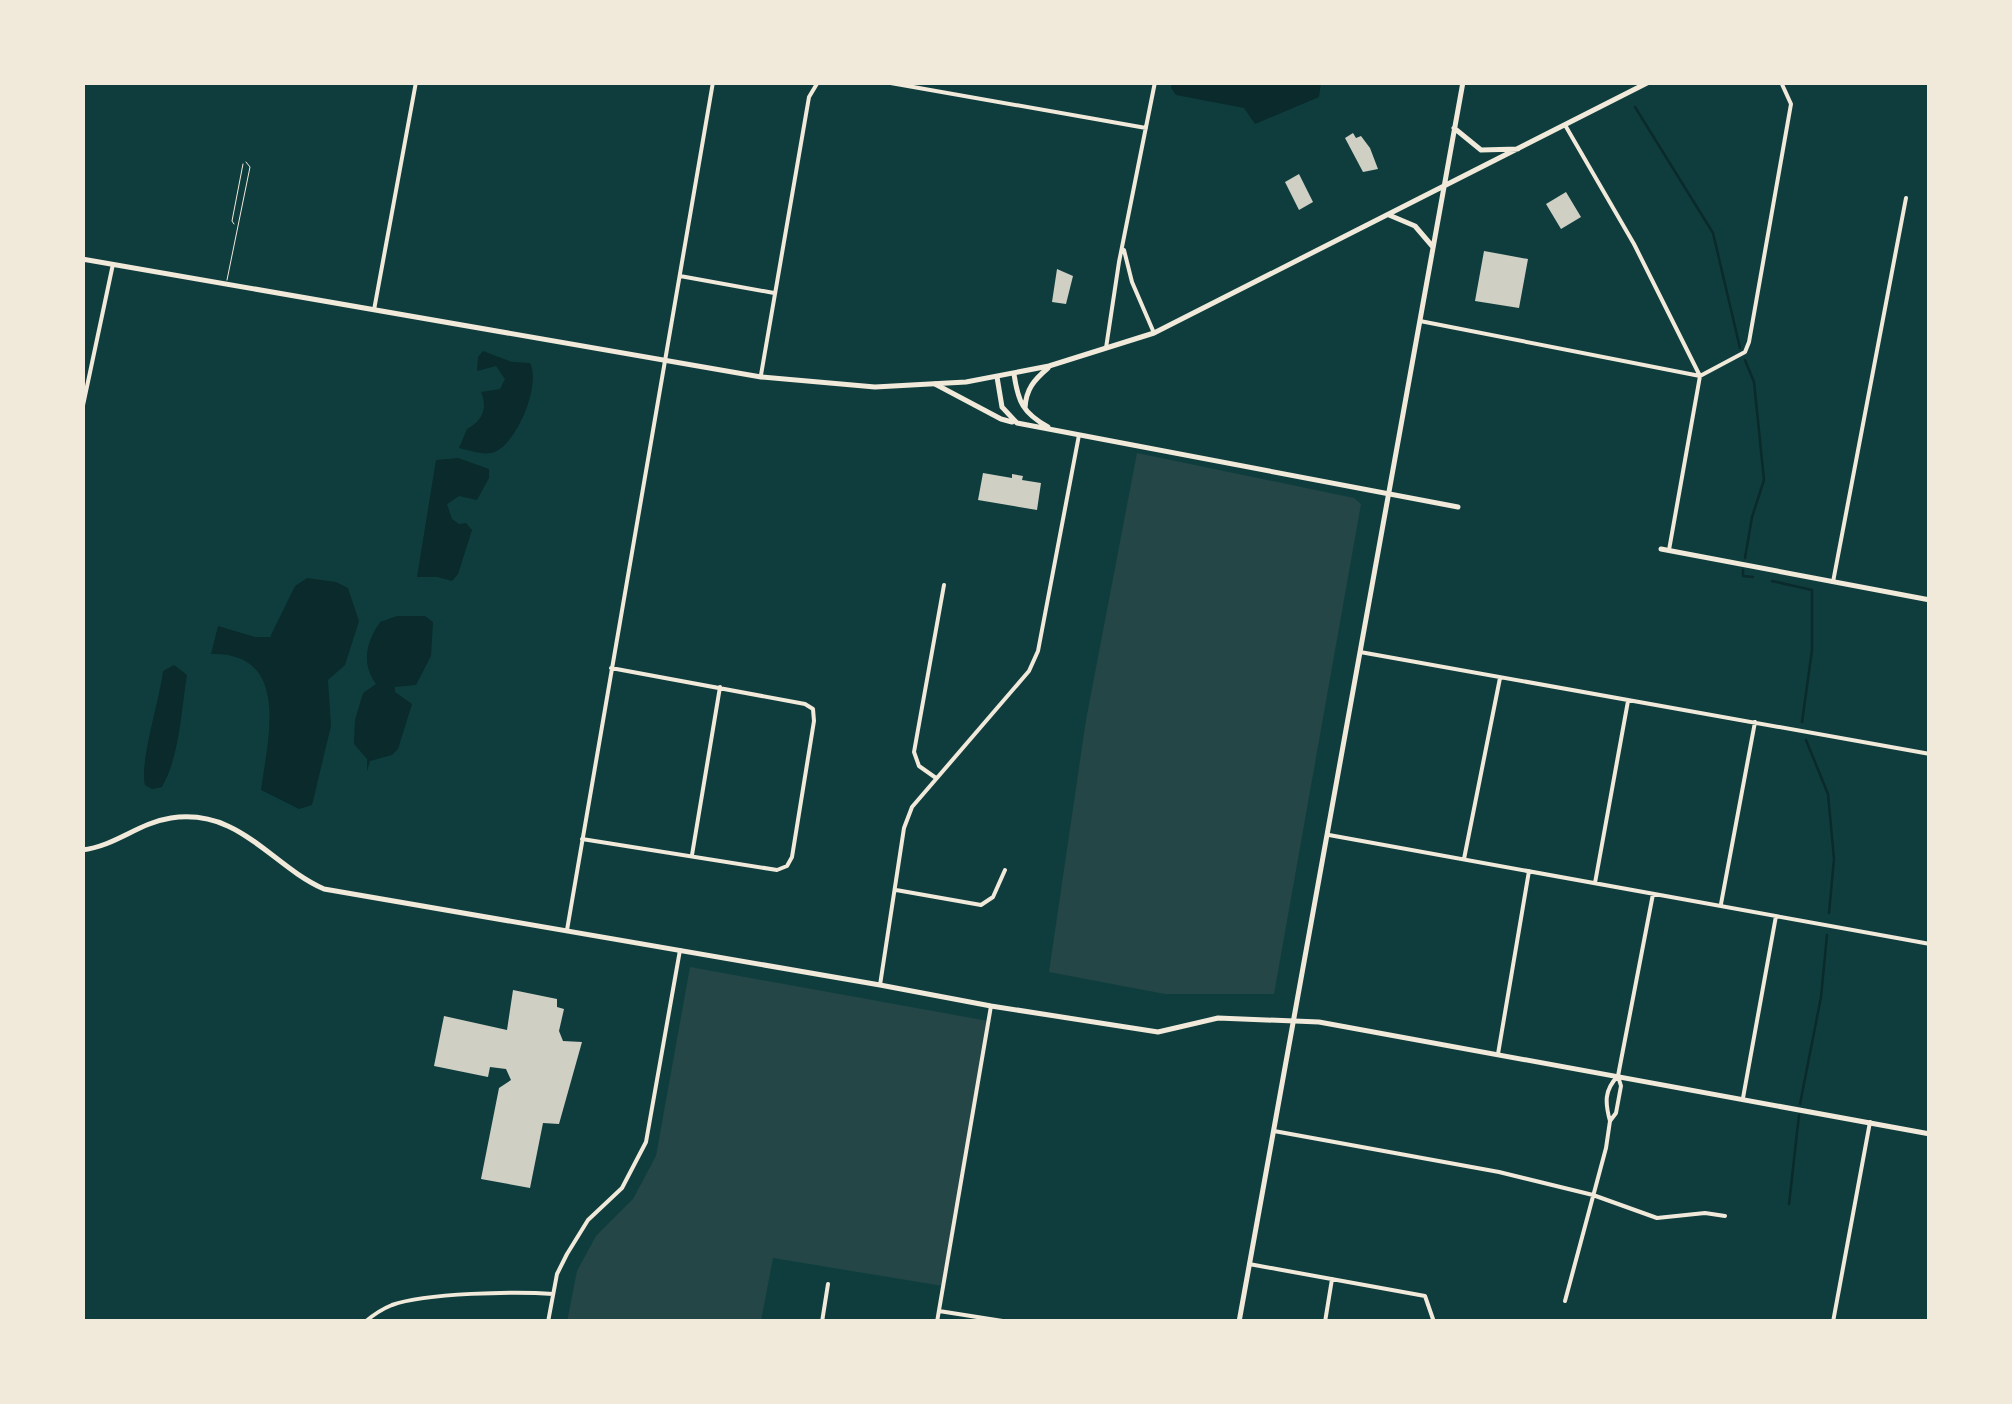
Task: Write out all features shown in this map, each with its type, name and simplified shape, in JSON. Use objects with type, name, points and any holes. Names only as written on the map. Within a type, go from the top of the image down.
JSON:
[{"type":"main road","points":[[1239,1322],[1463,82]]},
{"type":"main road","points":[[82,259],[761,377],[838,386],[935,384],[998,377],[1050,366],[1154,333],[1649,82]]},
{"type":"main road","points":[[1454,128],[1481,150],[1520,148]]},
{"type":"main road","points":[[1388,215],[1415,226],[1433,247]]},
{"type":"main road","points":[[1025,411],[1026,395],[1033,382],[1050,366]]},
{"type":"main road","points":[[1014,374],[1018,404],[1055,430]]},
{"type":"main road","points":[[998,377],[1002,407],[1016,424]]},
{"type":"main road","points":[[935,384],[1000,420],[1016,424],[1458,506]]},
{"type":"main road","points":[[1665,550],[1930,600]]},
{"type":"main road","points":[[82,850],[104,847],[152,822],[205,819],[258,841],[301,879],[324,890],[1158,1032],[1218,1018],[1319,1022],[1930,1134]]},
{"type":"street","points":[[374,310],[416,82]]},
{"type":"street","points":[[567,931],[662,360],[713,82]]},
{"type":"street","points":[[761,377],[809,97],[818,82]]},
{"type":"street","points":[[885,82],[1146,128]]},
{"type":"street","points":[[1106,350],[1155,82]]},
{"type":"street","points":[[1420,321],[1700,376],[1745,352],[1791,104],[1781,82]]},
{"type":"street","points":[[1566,125],[1634,244],[1700,376],[1665,550]]},
{"type":"street","points":[[1834,582],[1906,198]]},
{"type":"street","points":[[1124,250],[1132,282],[1154,333]]},
{"type":"street","points":[[82,410],[113,264]]},
{"type":"street","points":[[678,275],[774,293]]},
{"type":"street","points":[[880,984],[904,828],[912,807],[1029,671],[1038,651],[1079,434]]},
{"type":"street","points":[[936,778],[919,766],[914,752],[944,584]]},
{"type":"street","points":[[1360,652],[1930,754]]},
{"type":"street","points":[[582,839],[777,870],[787,866],[792,857],[813,708],[611,668]]},
{"type":"street","points":[[1464,859],[1500,678]]},
{"type":"street","points":[[692,855],[720,687]]},
{"type":"street","points":[[1595,883],[1628,701]]},
{"type":"street","points":[[1721,906],[1755,722]]},
{"type":"street","points":[[1328,834],[1930,944]]},
{"type":"street","points":[[896,890],[981,904],[993,896],[1004,870]]},
{"type":"street","points":[[1498,1055],[1529,871]]},
{"type":"street","points":[[1565,1301],[1610,1121],[1616,1113],[1618,1076],[1653,894]]},
{"type":"street","points":[[1743,1099],[1776,916]]},
{"type":"street","points":[[548,1322],[557,1274],[566,1254],[588,1220],[622,1188],[646,1142],[680,950]]},
{"type":"street","points":[[937,1322],[990,1006]]},
{"type":"street","points":[[1610,1121],[1606,1105],[1608,1086],[1618,1076]]},
{"type":"street","points":[[1833,1322],[1870,1122]]},
{"type":"street","points":[[1274,1131],[1498,1172],[1593,1195],[1658,1218],[1706,1212],[1725,1216]]},
{"type":"street","points":[[1250,1264],[1425,1296],[1434,1322]]},
{"type":"street","points":[[1325,1322],[1332,1279]]},
{"type":"street","points":[[822,1322],[828,1284]]},
{"type":"street","points":[[364,1322],[393,1304],[411,1300],[524,1291],[554,1294]]},
{"type":"street","points":[[939,1311],[1009,1322]]},
{"type":"lane","points":[[226,284],[250,167],[246,162],[241,165],[232,221],[236,226]]},
{"type":"shaded area","points":[[1321,82],[1319,97],[1255,124],[1244,108],[1176,95],[1172,83]]},
{"type":"shaded area","points":[[483,351],[512,362],[530,363],[533,373],[529,401],[517,429],[500,449],[479,453],[459,448],[467,429],[482,414],[481,392],[500,389],[505,379],[496,366],[477,371],[478,357]]},
{"type":"shaded area","points":[[1137,453],[1354,498],[1361,504],[1274,994],[1165,994],[1049,972],[1086,720]]},
{"type":"shaded area","points":[[458,458],[489,469],[489,478],[477,500],[459,496],[447,504],[452,519],[466,523],[472,530],[458,574],[452,581],[417,577],[436,460]]},
{"type":"shaded area","points":[[307,578],[348,588],[359,621],[345,665],[328,680],[331,726],[312,805],[299,809],[261,790],[269,724],[264,682],[254,667],[236,657],[211,654],[218,626],[255,637],[270,637],[295,586]]},
{"type":"shaded area","points":[[397,616],[425,616],[433,622],[431,656],[416,685],[395,687],[395,692],[412,704],[398,749],[392,755],[370,761],[367,771],[367,759],[354,744],[355,720],[363,693],[376,684],[368,668],[367,653],[380,622]]},
{"type":"shaded area","points":[[174,665],[187,675],[179,732],[162,787],[152,789],[145,785],[147,747],[163,671]]},
{"type":"shaded area","points":[[690,967],[988,1021],[943,1286],[773,1258],[761,1321],[567,1322],[577,1271],[596,1236],[633,1199],[656,1156]]},
{"type":"building","points":[[1353,133],[1356,138],[1361,136],[1370,148],[1378,169],[1363,172],[1345,138]]},
{"type":"building","points":[[1299,174],[1313,202],[1299,210],[1285,182]]},
{"type":"building","points":[[1566,192],[1581,217],[1561,229],[1546,204]]},
{"type":"building","points":[[1484,251],[1528,259],[1519,308],[1475,301]]},
{"type":"building","points":[[1057,269],[1073,276],[1066,304],[1052,302]]},
{"type":"building","points":[[983,473],[1012,478],[1012,474],[1041,483],[1037,510],[978,500]]},
{"type":"building","points":[[513,990],[557,999],[557,1007],[564,1009],[559,1031],[563,1041],[582,1042],[559,1124],[543,1123],[530,1188],[481,1179],[499,1088],[511,1080],[506,1069],[490,1067],[488,1077],[434,1066],[444,1016],[507,1030]]},
{"type":"waterway","points":[[1635,107],[1713,233],[1740,348]]},
{"type":"waterway","points":[[1745,360],[1754,382],[1764,480],[1745,558]]},
{"type":"waterway","points":[[1743,570],[1743,576],[1753,577]]},
{"type":"waterway","points":[[1772,581],[1812,590],[1812,650],[1802,722]]},
{"type":"waterway","points":[[1806,740],[1828,794],[1834,859],[1829,913]]},
{"type":"waterway","points":[[1800,1104],[1821,997],[1827,935]]},
{"type":"waterway","points":[[1789,1204],[1799,1115]]}]
